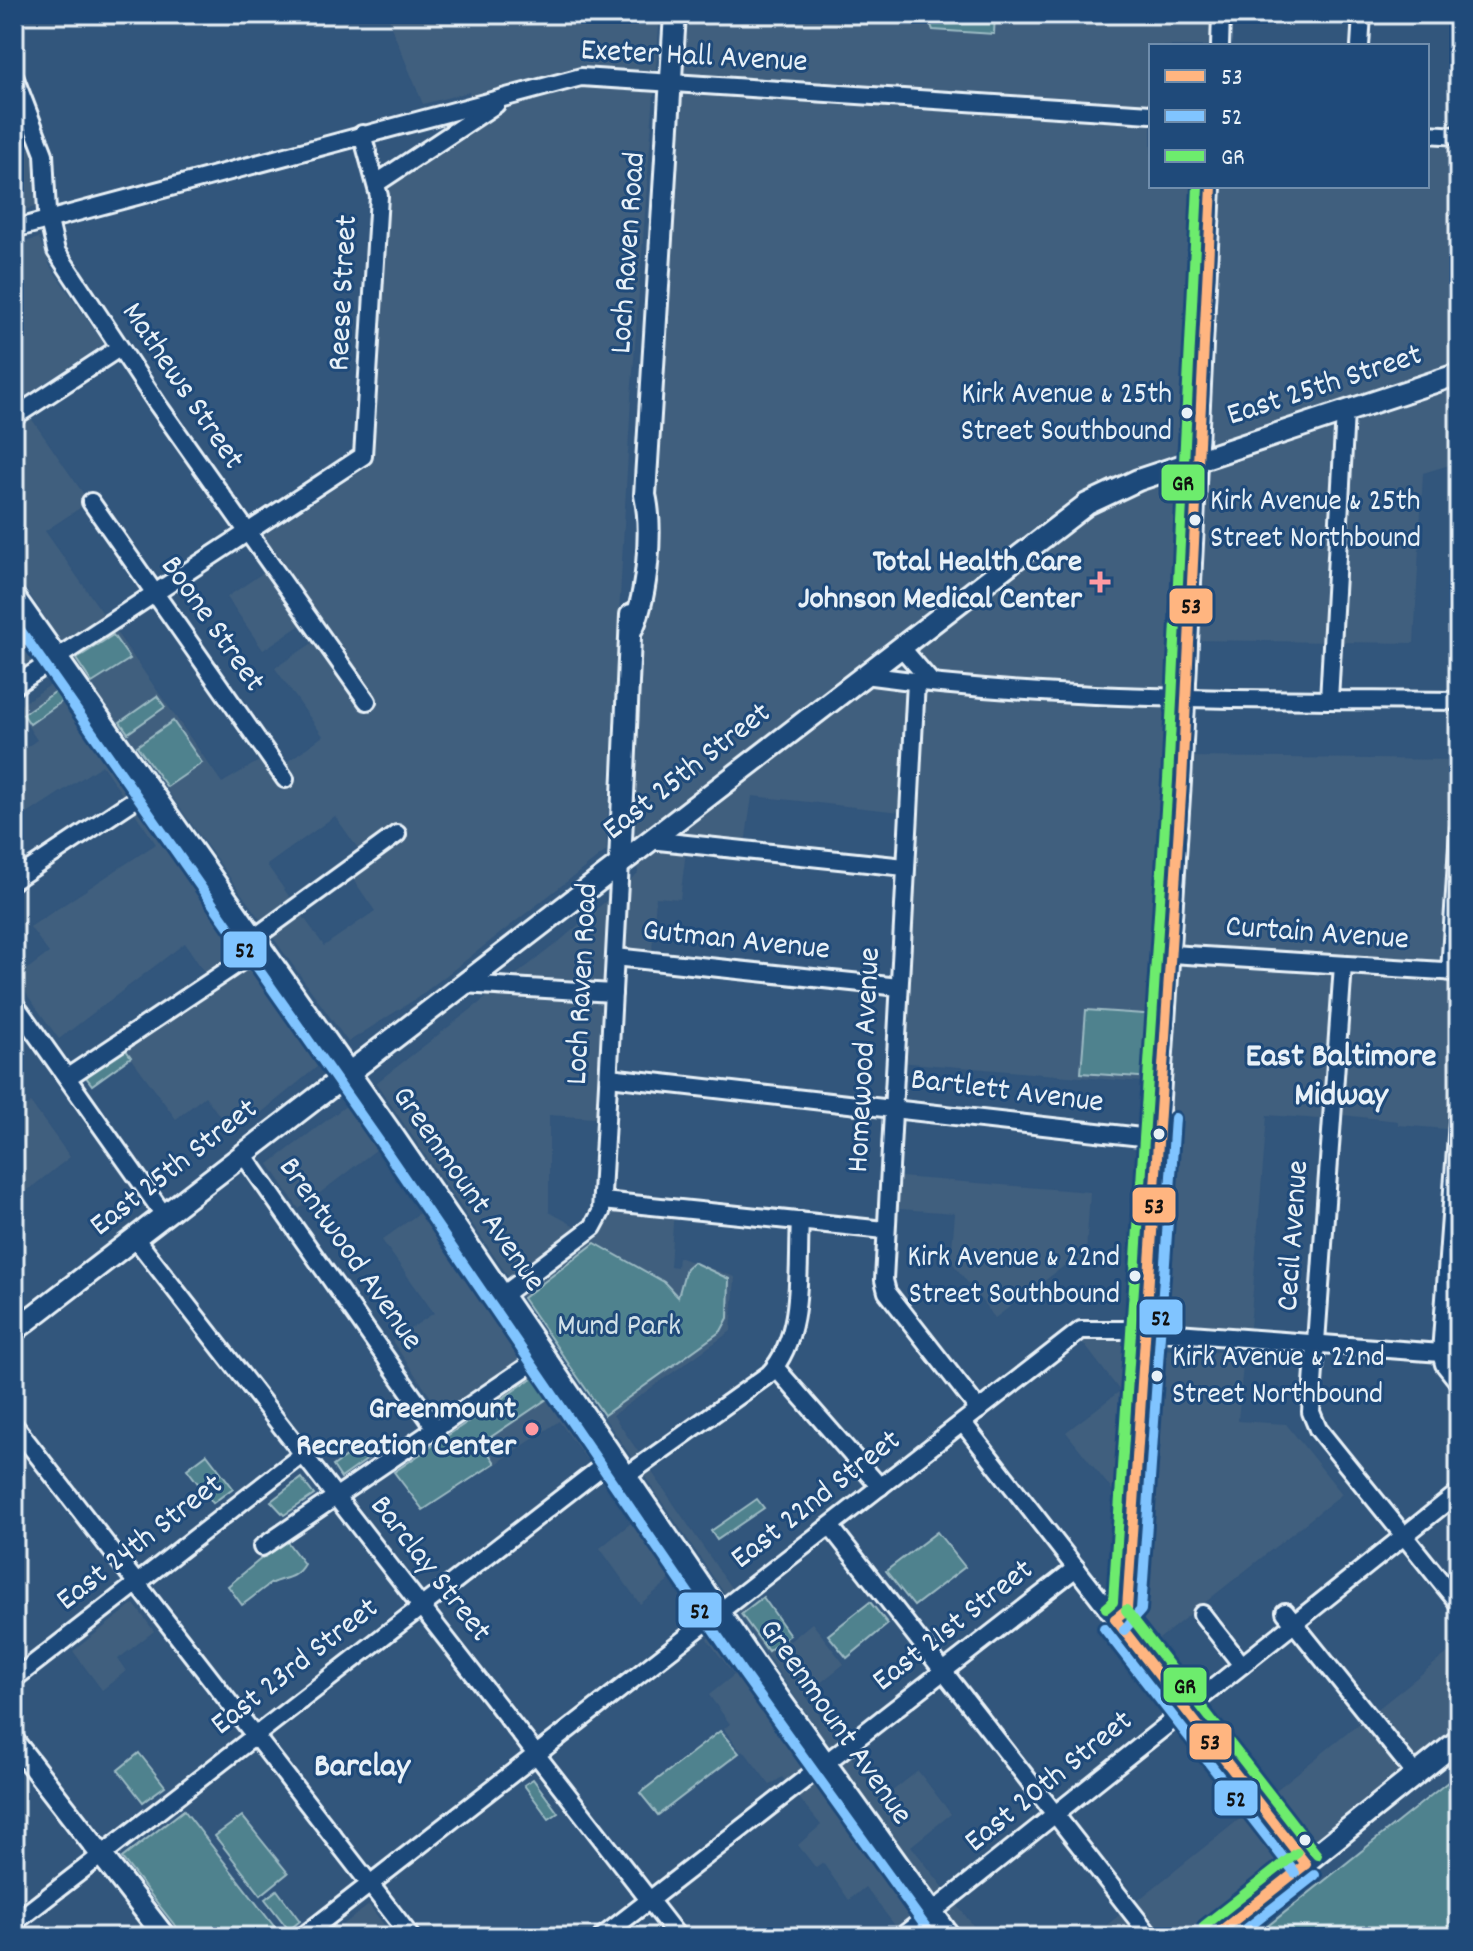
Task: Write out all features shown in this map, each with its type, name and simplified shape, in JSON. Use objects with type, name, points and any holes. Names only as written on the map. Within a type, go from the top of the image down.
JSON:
[{"type":"main road","name":"Loch Raven Road","points":[[620,863],[633,627],[642,607],[649,511],[645,495],[675,14]]},
{"type":"main road","name":"East 25th Street","points":[[14,1331],[1087,504],[1115,489],[1459,374]]},
{"type":"main road","name":"Greenmount Avenue","points":[[14,597],[503,1295],[825,1763],[950,1937]]},
{"type":"main road","points":[[1213,1937],[1459,1740]]},
{"type":"main road","points":[[14,1742],[165,1937]]},
{"type":"street","points":[[1220,44],[1221,14]]},
{"type":"street","points":[[1360,44],[1362,14]]},
{"type":"street","name":"Mathews Street","points":[[14,76],[18,95],[44,154],[48,220],[56,251],[119,348],[367,701]]},
{"type":"street","name":"Exeter Hall Avenue","points":[[14,229],[581,77],[1149,114]]},
{"type":"street","points":[[377,183],[509,95]]},
{"type":"street","name":"Reese Street","points":[[247,532],[363,456],[377,183],[362,134]]},
{"type":"street","points":[[1429,134],[1459,136]]},
{"type":"street","points":[[1115,1619],[1127,1609],[1148,1330],[1186,700],[1212,188]]},
{"type":"street","points":[[14,417],[119,348]]},
{"type":"street","points":[[1329,700],[1345,412]]},
{"type":"street","name":"Boone Street","points":[[91,502],[285,779]]},
{"type":"street","points":[[14,686],[247,532]]},
{"type":"street","points":[[901,647],[924,683]]},
{"type":"street","points":[[864,675],[924,683],[1186,700],[1459,701]]},
{"type":"street","name":"Homewood Avenue","points":[[924,683],[905,867],[884,1280],[887,1292],[979,1410]]},
{"type":"street","points":[[14,880],[149,790]]},
{"type":"street","points":[[1454,972],[1459,829]]},
{"type":"street","points":[[68,1077],[257,943],[397,834]]},
{"type":"street","points":[[649,840],[905,867]]},
{"type":"street","name":"Loch Raven Road","points":[[603,1201],[620,863]]},
{"type":"street","name":"Curtain Avenue","points":[[1171,954],[1454,972]]},
{"type":"street","name":"Gutman Avenue","points":[[615,957],[899,987]]},
{"type":"street","name":"Cecil Avenue","points":[[1343,965],[1310,1404],[1314,1420],[1459,1604]]},
{"type":"street","points":[[463,984],[613,993]]},
{"type":"street","points":[[14,1003],[164,1215]]},
{"type":"street","name":"Bartlett Avenue","points":[[609,1077],[1159,1139]]},
{"type":"street","points":[[1459,1108],[1441,1353],[1444,1364],[1459,1383]]},
{"type":"street","name":"Brentwood Avenue","points":[[243,1154],[435,1428]]},
{"type":"street","points":[[503,1295],[593,1227],[603,1201],[885,1230]]},
{"type":"street","points":[[626,1476],[775,1367],[791,1338],[800,1221]]},
{"type":"street","name":"Barclay Street","points":[[135,1238],[678,1937]]},
{"type":"street","name":"East 22nd Street","points":[[302,1937],[1081,1330],[1148,1330],[1441,1353]]},
{"type":"street","points":[[262,1547],[544,1355]]},
{"type":"street","points":[[775,1367],[880,1487]]},
{"type":"street","points":[[963,1423],[1306,1864]]},
{"type":"street","points":[[14,1425],[411,1937]]},
{"type":"street","name":"East 24th Street","points":[[14,1679],[303,1454]]},
{"type":"street","name":"East 23rd Street","points":[[14,1923],[613,1458]]},
{"type":"street","name":"East 20th Street","points":[[901,1937],[1242,1665],[1290,1618],[1404,1536],[1459,1492]]},
{"type":"street","points":[[830,1526],[1151,1937]]},
{"type":"street","name":"East 21st Street","points":[[602,1937],[1076,1568]]},
{"type":"street","points":[[1202,1614],[1242,1665]]},
{"type":"street","points":[[1290,1618],[1416,1775]]},
{"type":"shaded area","points":[[389,14],[660,14],[631,398],[606,851],[417,998],[348,1042],[73,659],[14,571],[14,430],[31,418],[89,502],[45,531],[222,783],[259,761],[281,791],[298,779],[287,762],[323,736],[275,668],[326,634],[314,616],[263,650],[227,597],[278,563],[261,537],[369,466],[374,458],[388,184],[478,125],[469,92],[423,104],[390,24]],"holes":[[[335,816],[359,850],[381,835],[393,851],[353,879],[375,911],[324,946],[267,865]]]},
{"type":"shaded area","points":[[676,14],[1221,14],[1219,44],[1149,44],[1149,188],[1429,188],[1429,134],[1459,136],[1459,462],[1423,473],[1414,643],[1192,640],[1184,757],[1459,760],[1459,1130],[1398,1125],[1398,1121],[1333,1114],[1332,1120],[1267,1115],[1249,1339],[1148,1333],[1132,1515],[1066,1432],[1120,1391],[1077,1335],[1146,1333],[1166,1084],[898,1062],[910,813],[752,796],[744,851],[687,843],[680,899],[656,897],[651,965],[618,961],[609,1119],[549,1115],[549,1212],[586,1232],[604,1203],[674,1210],[670,1266],[677,1267],[678,1257],[735,1277],[731,1331],[613,1415],[742,1604],[790,1641],[812,1623],[844,1664],[805,1695],[882,1799],[918,1771],[951,1814],[911,1846],[982,1937],[959,1937],[376,1083],[561,940],[638,873],[629,737],[636,633],[660,477]]},
{"type":"shaded area","points":[[31,148],[36,170],[36,207],[14,212],[14,154]]},
{"type":"shaded area","points":[[39,238],[50,266],[104,344],[14,403],[14,245]]},
{"type":"shaded area","points":[[20,631],[38,656],[14,672],[14,635]]},
{"type":"shaded area","points":[[55,682],[323,1062],[234,1135],[205,1096],[176,1119],[122,1045],[212,984],[185,943],[59,1039],[15,978],[49,953],[30,927],[156,844],[102,765],[24,816],[14,801],[14,756],[37,740],[16,708]]},
{"type":"shaded area","points":[[351,1102],[381,1146],[299,1209],[269,1164]]},
{"type":"shaded area","points":[[31,1103],[70,1157],[14,1201],[14,1115]]},
{"type":"shaded area","points":[[888,1176],[1090,1192],[1085,1267],[1064,1266],[995,1318],[951,1261],[955,1213],[886,1208]]},
{"type":"shaded area","points":[[425,1209],[592,1454],[586,1459],[559,1421],[483,1473],[392,1341],[434,1313],[382,1240]]},
{"type":"shaded area","points":[[1157,1349],[1244,1353],[1238,1421],[1286,1424],[1342,1494],[1155,1642],[1139,1621]]},
{"type":"shaded area","points":[[636,1519],[676,1575],[640,1604],[600,1548]]},
{"type":"shaded area","points":[[134,1604],[154,1631],[118,1659],[126,1671],[102,1690],[73,1651]]},
{"type":"shaded area","points":[[717,1632],[929,1937],[904,1937],[865,1887],[849,1900],[823,1863],[816,1868],[798,1845],[821,1825],[782,1777],[770,1785],[744,1751],[741,1752],[724,1729],[730,1724],[709,1695],[734,1675],[707,1639]]},
{"type":"shaded area","points":[[1459,1644],[1459,1742],[1213,1937],[1092,1937]]},
{"type":"shaded area","points":[[369,1905],[393,1937],[327,1937]]},
{"type":"green space","points":[[926,14],[995,14],[994,34],[933,30]]},
{"type":"green space","points":[[113,635],[130,659],[92,683],[76,659]]},
{"type":"green space","points":[[58,690],[64,700],[30,724],[23,714]]},
{"type":"green space","points":[[157,696],[165,707],[128,733],[120,722]]},
{"type":"green space","points":[[173,721],[202,763],[167,787],[137,746]]},
{"type":"green space","points":[[1086,1010],[1158,1015],[1153,1078],[1081,1073]]},
{"type":"green space","points":[[122,1045],[131,1057],[92,1085],[83,1073]]},
{"type":"green space","name":"Mund Park","points":[[595,1243],[664,1282],[678,1297],[686,1268],[693,1262],[729,1279],[728,1318],[721,1331],[604,1415],[523,1298]]},
{"type":"green space","points":[[535,1376],[550,1397],[482,1443],[495,1463],[423,1510],[394,1472]]},
{"type":"green space","points":[[367,1442],[375,1454],[341,1478],[333,1466]]},
{"type":"green space","points":[[207,1454],[233,1488],[213,1503],[187,1469]]},
{"type":"green space","points":[[301,1478],[314,1495],[284,1515],[271,1501]]},
{"type":"green space","points":[[757,1499],[764,1508],[717,1540],[711,1531]]},
{"type":"green space","points":[[937,1532],[965,1567],[914,1606],[886,1571]]},
{"type":"green space","points":[[285,1539],[304,1564],[297,1573],[270,1584],[242,1605],[228,1586]]},
{"type":"green space","points":[[763,1597],[790,1635],[768,1651],[741,1614]]},
{"type":"green space","points":[[870,1602],[888,1624],[847,1658],[828,1635]]},
{"type":"green space","points":[[720,1731],[739,1753],[658,1815],[640,1793]]},
{"type":"green space","points":[[139,1753],[165,1786],[143,1802],[118,1770]]},
{"type":"green space","points":[[1459,1773],[1459,1937],[1254,1937]]},
{"type":"green space","points":[[533,1779],[558,1813],[549,1819],[524,1785]]},
{"type":"green space","points":[[184,1810],[280,1934],[276,1937],[184,1937],[122,1858]]},
{"type":"green space","points":[[242,1816],[288,1873],[261,1895],[215,1836]]},
{"type":"green space","points":[[277,1890],[300,1921],[289,1930],[265,1899]]},
{"type":"transit line","name":"GR","points":[[1106,1608],[1113,1602],[1168,780],[1198,188]]},
{"type":"transit line","name":"53","points":[[1115,1619],[1127,1609],[1182,781],[1212,188]]},
{"type":"transit line","name":"52","points":[[14,621],[382,1145],[743,1673],[933,1937]]},
{"type":"transit line","name":"52","points":[[1124,1630],[1141,1610],[1175,1118]]},
{"type":"transit line","name":"GR","points":[[1126,1610],[1317,1855]]},
{"type":"transit line","name":"53","points":[[1115,1619],[1306,1864]]},
{"type":"transit line","name":"52","points":[[1104,1628],[1295,1873]]},
{"type":"transit line","name":"GR","points":[[1204,1926],[1297,1853]]},
{"type":"transit line","name":"53","points":[[1213,1937],[1306,1864]]},
{"type":"transit line","name":"52","points":[[1236,1937],[1315,1875]]},
{"type":"place","name":"Kirk Avenue & 25th Street Southbound","points":[[1187,413]]},
{"type":"place","name":"Kirk Avenue & 25th Street Northbound","points":[[1195,520]]},
{"type":"place","name":"Total Health Care Johnson Medical Center","points":[[1100,582]]},
{"type":"place","name":"Kirk Avenue & 22nd Street Southbound","points":[[1135,1276]]},
{"type":"place","name":"Kirk Avenue & 22nd Street Northbound","points":[[1157,1376]]},
{"type":"place","name":"Greenmount Recreation Center","points":[[532,1429]]},
{"type":"district","name":"East Baltimore Midway","points":[[1341,1078]]},
{"type":"district","name":"Barclay","points":[[362,1768]]}]
